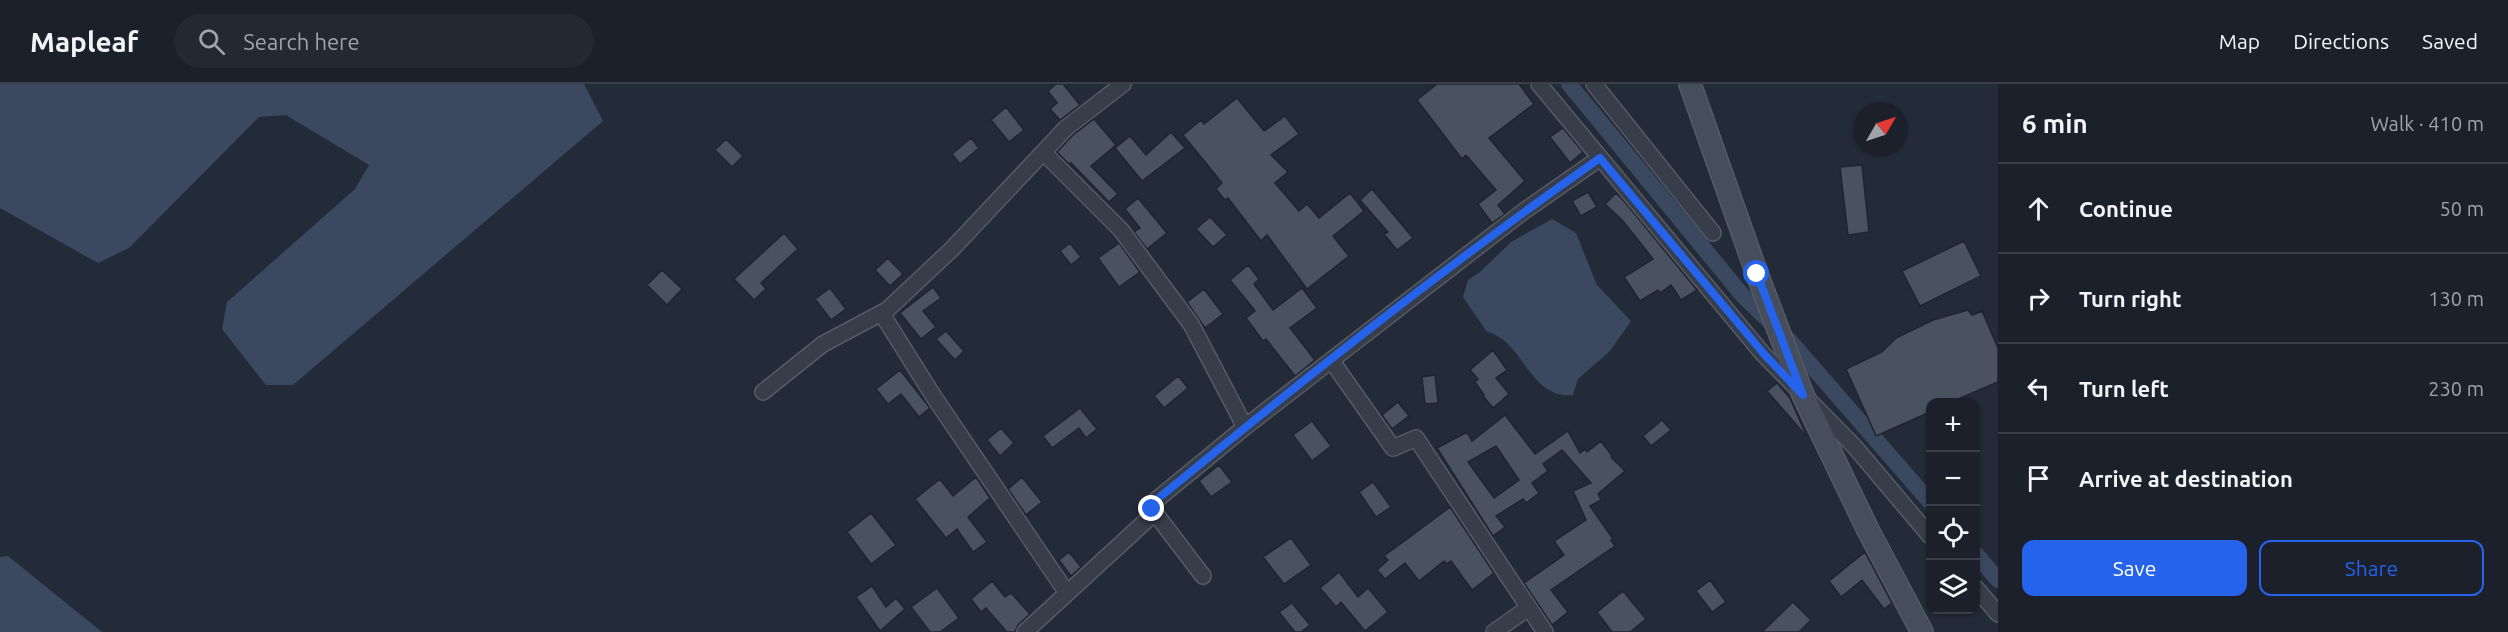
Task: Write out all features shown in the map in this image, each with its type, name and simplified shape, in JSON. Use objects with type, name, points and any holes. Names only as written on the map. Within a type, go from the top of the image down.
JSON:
[{"type":"street","points":[[763,392],[824,344],[882,314],[952,249],[1066,128],[1124,84]]},
{"type":"street","points":[[1539,84],[1764,354],[1854,446],[1926,531]]},
{"type":"street","points":[[1594,84],[1713,233]]},
{"type":"street","points":[[1690,84],[1794,374],[1868,530],[1922,632]]},
{"type":"street","points":[[1044,153],[1121,230],[1191,324],[1245,427]]},
{"type":"street","points":[[1025,632],[1148,519],[1155,501],[1245,427],[1524,211],[1600,158]]},
{"type":"street","points":[[882,314],[934,397],[1067,593]]},
{"type":"street","points":[[1331,360],[1393,448],[1416,438],[1545,632]]},
{"type":"street","points":[[1152,509],[1203,576]]},
{"type":"street","points":[[1980,593],[1998,614]]},
{"type":"street","points":[[1494,632],[1528,608]]},
{"type":"water","points":[[0,84],[584,84],[603,121],[293,385],[266,385],[222,329],[227,302],[355,189],[369,165],[286,115],[259,117],[129,248],[98,263],[0,208]]},
{"type":"water","points":[[1552,219],[1576,233],[1597,285],[1631,321],[1610,351],[1578,379],[1573,395],[1558,394],[1546,388],[1510,346],[1499,337],[1487,332],[1463,297],[1468,280],[1480,272],[1511,242]]},
{"type":"water","points":[[8,556],[102,632],[0,632],[0,557]]},
{"type":"building","points":[[1056,84],[1063,84],[1080,105],[1060,120],[1050,109],[1057,103],[1048,91]]},
{"type":"building","points":[[1437,84],[1519,84],[1534,104],[1489,138],[1525,181],[1498,205],[1505,214],[1492,223],[1478,204],[1496,190],[1466,155],[1462,159],[1417,100]]},
{"type":"building","points":[[1237,98],[1264,131],[1285,116],[1299,134],[1271,155],[1288,172],[1275,183],[1299,211],[1307,204],[1319,218],[1350,193],[1364,211],[1333,236],[1349,256],[1307,289],[1267,235],[1261,241],[1228,198],[1225,200],[1216,189],[1222,183],[1183,135],[1201,120],[1204,124]]},
{"type":"building","points":[[1006,107],[1024,130],[1009,142],[991,120]]},
{"type":"building","points":[[1094,119],[1116,145],[1091,166],[1118,194],[1109,202],[1057,152],[1073,135]]},
{"type":"building","points":[[1563,128],[1583,152],[1570,163],[1550,137]]},
{"type":"building","points":[[1171,132],[1185,148],[1142,181],[1115,148],[1130,136],[1146,155]]},
{"type":"building","points":[[971,138],[979,148],[960,164],[952,154]]},
{"type":"building","points":[[726,139],[743,156],[732,167],[715,150]]},
{"type":"building","points":[[1862,165],[1869,232],[1848,235],[1840,167]]},
{"type":"building","points":[[1372,189],[1413,238],[1397,250],[1384,234],[1388,232],[1360,200]]},
{"type":"building","points":[[1588,192],[1597,207],[1581,216],[1572,201]]},
{"type":"building","points":[[1616,193],[1697,290],[1681,300],[1671,285],[1660,293],[1658,290],[1640,301],[1624,277],[1653,259],[1623,221],[1605,204]]},
{"type":"building","points":[[1138,198],[1167,233],[1147,249],[1134,232],[1140,228],[1125,209]]},
{"type":"building","points":[[1210,217],[1227,235],[1213,247],[1196,229]]},
{"type":"building","points":[[784,233],[798,249],[761,283],[766,289],[754,300],[734,279]]},
{"type":"building","points":[[1964,241],[1981,276],[1920,306],[1902,271]]},
{"type":"building","points":[[1070,243],[1081,257],[1071,265],[1060,251]]},
{"type":"building","points":[[1119,243],[1140,272],[1119,287],[1098,258]]},
{"type":"building","points":[[888,258],[903,274],[890,286],[875,270]]},
{"type":"building","points":[[1248,265],[1259,279],[1254,284],[1273,310],[1302,288],[1317,308],[1290,328],[1315,360],[1295,376],[1266,339],[1263,341],[1246,318],[1255,311],[1230,280]]},
{"type":"building","points":[[662,270],[682,289],[667,305],[647,285]]},
{"type":"building","points":[[933,287],[941,298],[923,311],[936,327],[921,339],[900,313]]},
{"type":"building","points":[[830,288],[846,309],[831,320],[815,299]]},
{"type":"building","points":[[1204,289],[1223,314],[1205,328],[1187,302]]},
{"type":"building","points":[[1968,310],[1972,315],[1982,311],[1998,348],[1998,382],[1960,398],[1926,398],[1926,414],[1876,436],[1846,369],[1882,352],[1896,338],[1933,320]]},
{"type":"building","points":[[946,331],[964,351],[955,360],[936,339]]},
{"type":"building","points":[[1493,350],[1507,370],[1496,378],[1509,394],[1493,408],[1483,396],[1475,382],[1478,379],[1470,370]]},
{"type":"building","points":[[900,370],[930,408],[919,417],[901,394],[888,404],[876,389]]},
{"type":"building","points":[[1435,375],[1438,403],[1425,404],[1422,377]]},
{"type":"building","points":[[1178,376],[1188,388],[1164,408],[1154,396]]},
{"type":"building","points":[[1777,383],[1790,398],[1807,437],[1767,391]]},
{"type":"building","points":[[1398,402],[1409,416],[1392,429],[1382,415]]},
{"type":"building","points":[[1080,408],[1097,429],[1086,438],[1079,428],[1052,448],[1043,436]]},
{"type":"building","points":[[1505,415],[1535,454],[1568,431],[1580,453],[1585,449],[1587,452],[1601,441],[1611,457],[1625,471],[1598,494],[1601,500],[1590,506],[1613,539],[1611,540],[1615,546],[1551,590],[1568,612],[1552,625],[1524,583],[1564,555],[1554,541],[1586,520],[1573,491],[1591,483],[1562,450],[1543,464],[1548,471],[1532,483],[1539,493],[1526,503],[1523,499],[1496,516],[1505,527],[1493,536],[1437,448],[1467,432],[1472,441]],"holes":[[[1496,446],[1519,480],[1494,498],[1468,462]]]},
{"type":"building","points":[[1662,420],[1671,430],[1651,446],[1643,436]]},
{"type":"building","points":[[1312,421],[1331,446],[1312,461],[1293,435]]},
{"type":"building","points":[[1001,428],[1014,443],[1000,456],[987,440]]},
{"type":"building","points":[[1219,465],[1232,482],[1211,497],[1199,481]]},
{"type":"building","points":[[976,477],[990,498],[968,517],[987,542],[973,552],[957,529],[946,538],[915,499],[940,479],[953,496]]},
{"type":"building","points":[[1022,477],[1042,502],[1026,515],[1008,489]]},
{"type":"building","points":[[1373,482],[1391,507],[1376,517],[1359,492]]},
{"type":"building","points":[[1450,507],[1494,573],[1472,590],[1451,561],[1446,564],[1444,561],[1419,581],[1405,563],[1385,579],[1377,570],[1388,560],[1384,556]]},
{"type":"building","points":[[871,513],[896,545],[871,564],[847,532]]},
{"type":"building","points":[[1291,538],[1311,565],[1284,584],[1263,557]]},
{"type":"building","points":[[1069,552],[1081,567],[1071,576],[1059,560]]},
{"type":"building","points":[[1865,552],[1892,603],[1884,609],[1862,580],[1841,597],[1829,581]]},
{"type":"building","points":[[1339,572],[1358,597],[1368,588],[1388,612],[1365,631],[1341,602],[1336,607],[1320,588]]},
{"type":"building","points":[[1710,580],[1726,602],[1712,612],[1696,591]]},
{"type":"building","points":[[992,581],[1005,597],[1011,593],[1030,614],[1018,625],[1015,632],[1007,632],[986,608],[981,612],[971,599]]},
{"type":"building","points":[[872,586],[886,607],[896,598],[905,609],[880,631],[856,597]]},
{"type":"building","points":[[937,588],[959,618],[940,632],[930,632],[911,607]]},
{"type":"building","points":[[1623,591],[1646,619],[1630,632],[1612,632],[1597,612]]},
{"type":"building","points":[[1793,602],[1811,620],[1799,632],[1762,632]]},
{"type":"building","points":[[1292,603],[1310,625],[1301,632],[1295,632],[1279,612]]},
{"type":"waterway","points":[[1569,84],[1743,296],[1790,341],[1926,497]]},
{"type":"waterway","points":[[1980,559],[1998,580]]},
{"type":"route","points":[[1152,509],[1155,501],[1245,427],[1524,211],[1600,158],[1764,354],[1803,395],[1757,274]]}]
